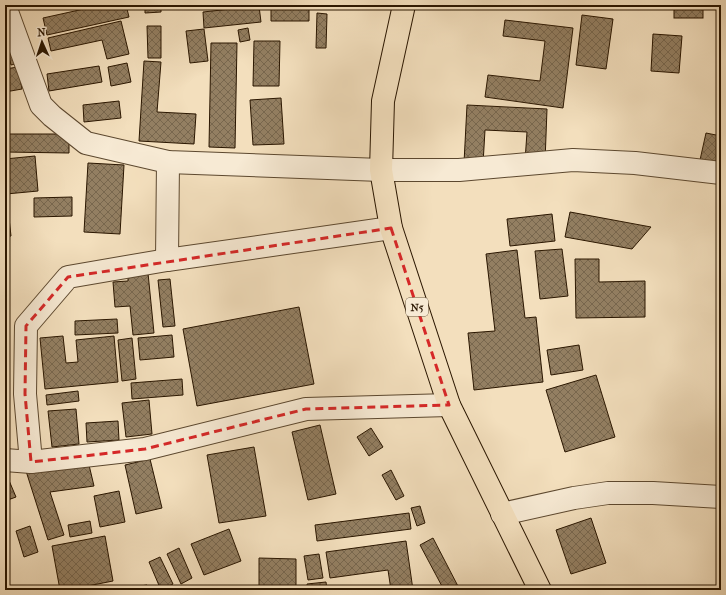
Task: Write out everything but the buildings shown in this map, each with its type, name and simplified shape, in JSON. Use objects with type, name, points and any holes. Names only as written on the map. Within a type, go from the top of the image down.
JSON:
[{"type":"main road","name":"N5","points":[[404,5],[383,101],[381,170],[391,228],[449,405],[540,590]]},
{"type":"street","points":[[5,6],[41,105],[52,116],[86,143],[168,162],[381,170],[459,170],[573,160],[635,163],[721,173]]},
{"type":"street","points":[[167,260],[168,162]]},
{"type":"street","points":[[31,462],[25,394],[26,326],[68,277],[167,260],[391,228]]},
{"type":"street","points":[[5,460],[31,462],[145,449],[306,409],[449,405]]},
{"type":"street","points":[[502,514],[574,498],[608,493],[721,497]]},
{"type":"highlighted area","points":[[391,228],[449,405],[306,409],[145,449],[31,462],[25,394],[26,326],[68,277]]}]
